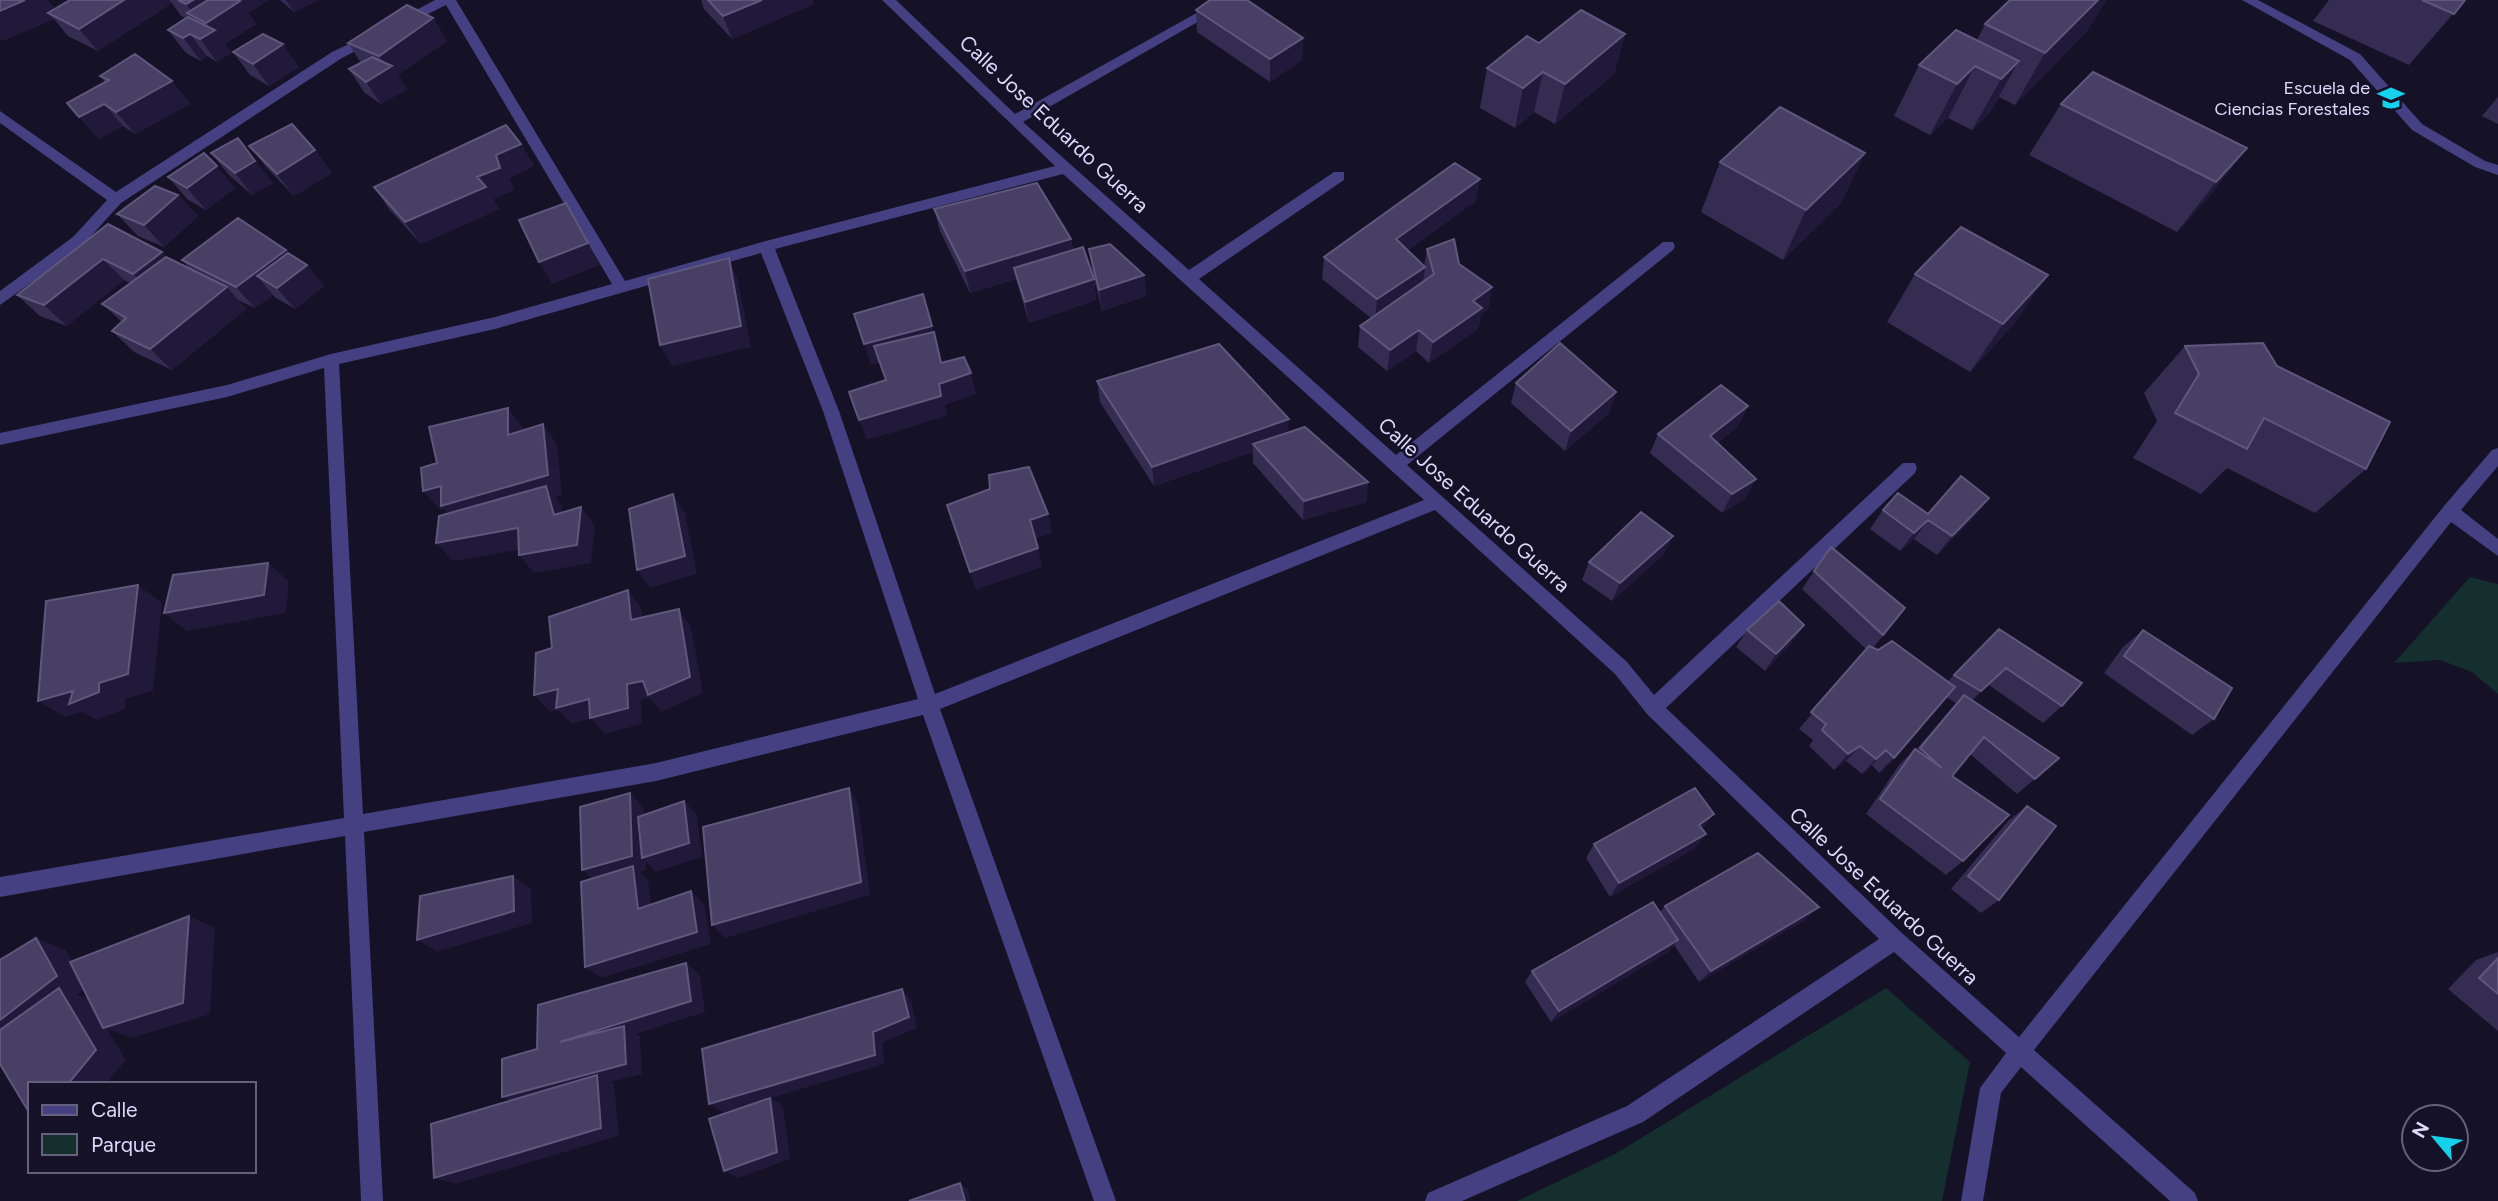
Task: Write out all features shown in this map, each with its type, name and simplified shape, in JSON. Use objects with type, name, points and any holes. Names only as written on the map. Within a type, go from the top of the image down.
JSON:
[{"type":"street","points":[[0,299],[78,241],[116,199],[337,55],[448,0],[621,287]]},
{"type":"street","name":"Calle Jose Eduardo Guerra","points":[[888,0],[1014,121],[1621,668],[1653,708],[1895,940],[2187,1201]]},
{"type":"street","points":[[1014,121],[1230,0]]},
{"type":"street","points":[[2248,0],[2355,57],[2417,127],[2480,164],[2498,170]]},
{"type":"street","points":[[0,116],[116,199]]},
{"type":"street","points":[[0,439],[227,391],[331,360],[495,323],[766,246],[1066,168]]},
{"type":"street","points":[[1189,278],[1339,176]]},
{"type":"street","points":[[766,246],[831,411],[929,705],[1105,1201]]},
{"type":"street","points":[[1396,464],[1668,246]]},
{"type":"street","points":[[331,360],[372,1201]]},
{"type":"street","points":[[1972,1201],[1991,1088],[2450,511],[2498,455]]},
{"type":"street","points":[[1653,708],[1909,468]]},
{"type":"street","points":[[0,887],[656,772],[929,705],[1435,503]]},
{"type":"street","points":[[2450,511],[2498,549]]},
{"type":"street","points":[[1436,1201],[1635,1114],[1895,940]]},
{"type":"green space","points":[[2470,577],[2498,584],[2498,694],[2472,672],[2440,660],[2394,663]]},
{"type":"green space","points":[[1886,988],[1970,1062],[1942,1201],[1517,1201],[1615,1154]]},
{"type":"building","points":[[0,0],[25,0],[0,11]]},
{"type":"building","points":[[70,0],[124,0],[79,29],[48,13]]},
{"type":"building","points":[[208,0],[240,1],[206,23],[187,13]]},
{"type":"building","points":[[708,0],[762,0],[723,16]]},
{"type":"building","points":[[1210,0],[1247,0],[1303,38],[1270,59],[1196,10]]},
{"type":"building","points":[[2010,0],[2098,0],[2045,53],[1985,24]]},
{"type":"building","points":[[2422,0],[2465,0],[2454,14]]},
{"type":"building","points":[[407,5],[433,18],[379,56],[348,43]]},
{"type":"building","points":[[1581,10],[1625,34],[1565,84],[1543,72],[1523,88],[1487,68],[1527,36],[1539,43]]},
{"type":"building","points":[[188,17],[215,30],[200,39],[190,34],[183,38],[168,30]]},
{"type":"building","points":[[1956,30],[2019,61],[2001,79],[1975,66],[1957,84],[1919,65]]},
{"type":"building","points":[[263,34],[283,44],[253,64],[233,52]]},
{"type":"building","points":[[135,54],[172,81],[116,112],[104,104],[79,117],[67,103],[109,80],[100,76]]},
{"type":"building","points":[[372,57],[392,66],[366,82],[349,69]]},
{"type":"building","points":[[2093,72],[2247,148],[2216,182],[2061,104]]},
{"type":"building","points":[[1780,107],[1865,153],[1806,210],[1720,162]]},
{"type":"building","points":[[292,124],[315,150],[277,174],[249,146]]},
{"type":"building","points":[[506,125],[521,144],[496,155],[500,168],[477,177],[486,187],[405,222],[374,187]]},
{"type":"building","points":[[238,138],[255,161],[235,173],[211,153]]},
{"type":"building","points":[[204,153],[217,166],[187,188],[168,177]]},
{"type":"building","points":[[1455,163],[1480,179],[1396,239],[1425,267],[1377,299],[1324,257]]},
{"type":"building","points":[[1037,183],[1071,239],[965,271],[934,209]]},
{"type":"building","points":[[155,186],[178,195],[144,225],[117,214]]},
{"type":"building","points":[[566,203],[588,243],[539,262],[519,220]]},
{"type":"building","points":[[238,218],[286,250],[236,287],[182,260]]},
{"type":"building","points":[[108,224],[162,252],[133,274],[103,259],[44,305],[17,295]]},
{"type":"building","points":[[1961,227],[2048,275],[2003,324],[1915,274]]},
{"type":"building","points":[[1454,239],[1459,264],[1492,287],[1473,301],[1482,308],[1433,342],[1419,330],[1390,350],[1360,326],[1434,274],[1427,249]]},
{"type":"building","points":[[1110,244],[1144,275],[1099,290],[1089,249]]},
{"type":"building","points":[[1083,247],[1094,279],[1025,302],[1014,268]]},
{"type":"building","points":[[288,253],[307,265],[277,288],[257,276]]},
{"type":"building","points":[[166,257],[227,287],[150,349],[112,331],[126,318],[102,304]]},
{"type":"building","points":[[729,258],[741,326],[660,345],[648,279]]},
{"type":"building","points":[[923,294],[932,326],[864,344],[854,314]]},
{"type":"building","points":[[934,332],[941,363],[964,357],[971,373],[939,384],[941,396],[859,420],[849,392],[886,380],[874,346]]},
{"type":"building","points":[[1560,343],[1616,392],[1571,431],[1516,383]]},
{"type":"building","points":[[2263,343],[2277,366],[2390,422],[2366,469],[2264,418],[2247,449],[2175,413],[2199,374],[2185,346]]},
{"type":"building","points":[[1219,344],[1289,419],[1152,467],[1097,381]]},
{"type":"building","points":[[1721,385],[1748,406],[1710,436],[1756,479],[1732,494],[1658,434]]},
{"type":"building","points":[[508,408],[508,435],[543,424],[548,475],[441,506],[441,486],[423,491],[421,468],[437,463],[429,427]]},
{"type":"building","points":[[1305,427],[1368,482],[1304,501],[1253,444]]},
{"type":"building","points":[[1029,467],[1048,514],[1030,520],[1038,548],[970,572],[947,505],[990,489],[989,475]]},
{"type":"building","points":[[1961,476],[1989,498],[1952,536],[1928,520],[1914,533],[1883,510],[1898,493],[1928,514]]},
{"type":"building","points":[[546,486],[554,515],[581,507],[577,545],[519,555],[518,528],[436,543],[439,516]]},
{"type":"building","points":[[673,494],[685,556],[637,570],[629,509]]},
{"type":"building","points":[[1641,512],[1673,536],[1620,583],[1589,562]]},
{"type":"building","points":[[1831,547],[1905,608],[1883,635],[1814,571]]},
{"type":"building","points":[[268,563],[264,595],[164,613],[173,575]]},
{"type":"building","points":[[138,585],[128,674],[99,683],[99,692],[69,704],[73,691],[38,701],[46,601]]},
{"type":"building","points":[[628,590],[631,620],[679,609],[690,677],[648,695],[643,681],[627,684],[628,708],[590,718],[589,699],[556,708],[558,689],[534,695],[536,653],[552,648],[549,617]]},
{"type":"building","points":[[1779,601],[1804,625],[1776,654],[1747,630]]},
{"type":"building","points":[[1999,629],[2082,683],[2062,706],[2006,668],[1981,691],[1954,675]]},
{"type":"building","points":[[2143,630],[2232,688],[2214,719],[2124,656]]},
{"type":"building","points":[[1892,641],[1955,687],[1894,758],[1886,750],[1876,759],[1860,746],[1848,754],[1822,730],[1826,724],[1811,712],[1869,646],[1878,650]]},
{"type":"building","points":[[1964,695],[2059,758],[2035,779],[1984,737],[1952,776],[2009,815],[1963,861],[1880,799],[1915,749],[1942,768],[1920,748]]},
{"type":"building","points":[[849,788],[861,882],[712,925],[703,827]]},
{"type":"building","points":[[1695,788],[1714,814],[1699,825],[1706,834],[1619,883],[1594,844]]},
{"type":"building","points":[[630,793],[632,856],[582,870],[580,807]]},
{"type":"building","points":[[684,801],[689,843],[642,858],[638,817]]},
{"type":"building","points":[[2027,806],[2056,826],[1999,900],[1968,876]]},
{"type":"building","points":[[1758,853],[1819,907],[1711,971],[1665,906]]},
{"type":"building","points":[[633,866],[638,909],[691,891],[697,932],[585,967],[581,882]]},
{"type":"building","points":[[513,876],[514,911],[417,940],[420,896]]},
{"type":"building","points":[[1653,902],[1678,940],[1559,1011],[1532,971]]},
{"type":"building","points":[[189,916],[183,1003],[103,1028],[70,962]]},
{"type":"building","points":[[36,938],[57,976],[0,1020],[0,960]]},
{"type":"building","points":[[2498,958],[2498,994],[2479,978]]},
{"type":"building","points":[[686,963],[691,1001],[560,1042],[624,1026],[626,1064],[502,1097],[502,1059],[537,1049],[538,1005]]},
{"type":"building","points":[[59,988],[96,1050],[70,1082],[28,1082],[28,1111],[0,1064],[0,1030]]},
{"type":"building","points":[[902,989],[909,1017],[873,1032],[875,1055],[709,1104],[702,1049]]},
{"type":"building","points":[[597,1075],[601,1128],[434,1178],[431,1124]]},
{"type":"building","points":[[770,1098],[777,1152],[724,1171],[709,1119]]},
{"type":"building","points":[[960,1183],[965,1201],[909,1201]]},
{"type":"place","name":"Escuela de Ciencias Forestales","points":[[2391,98]]}]
